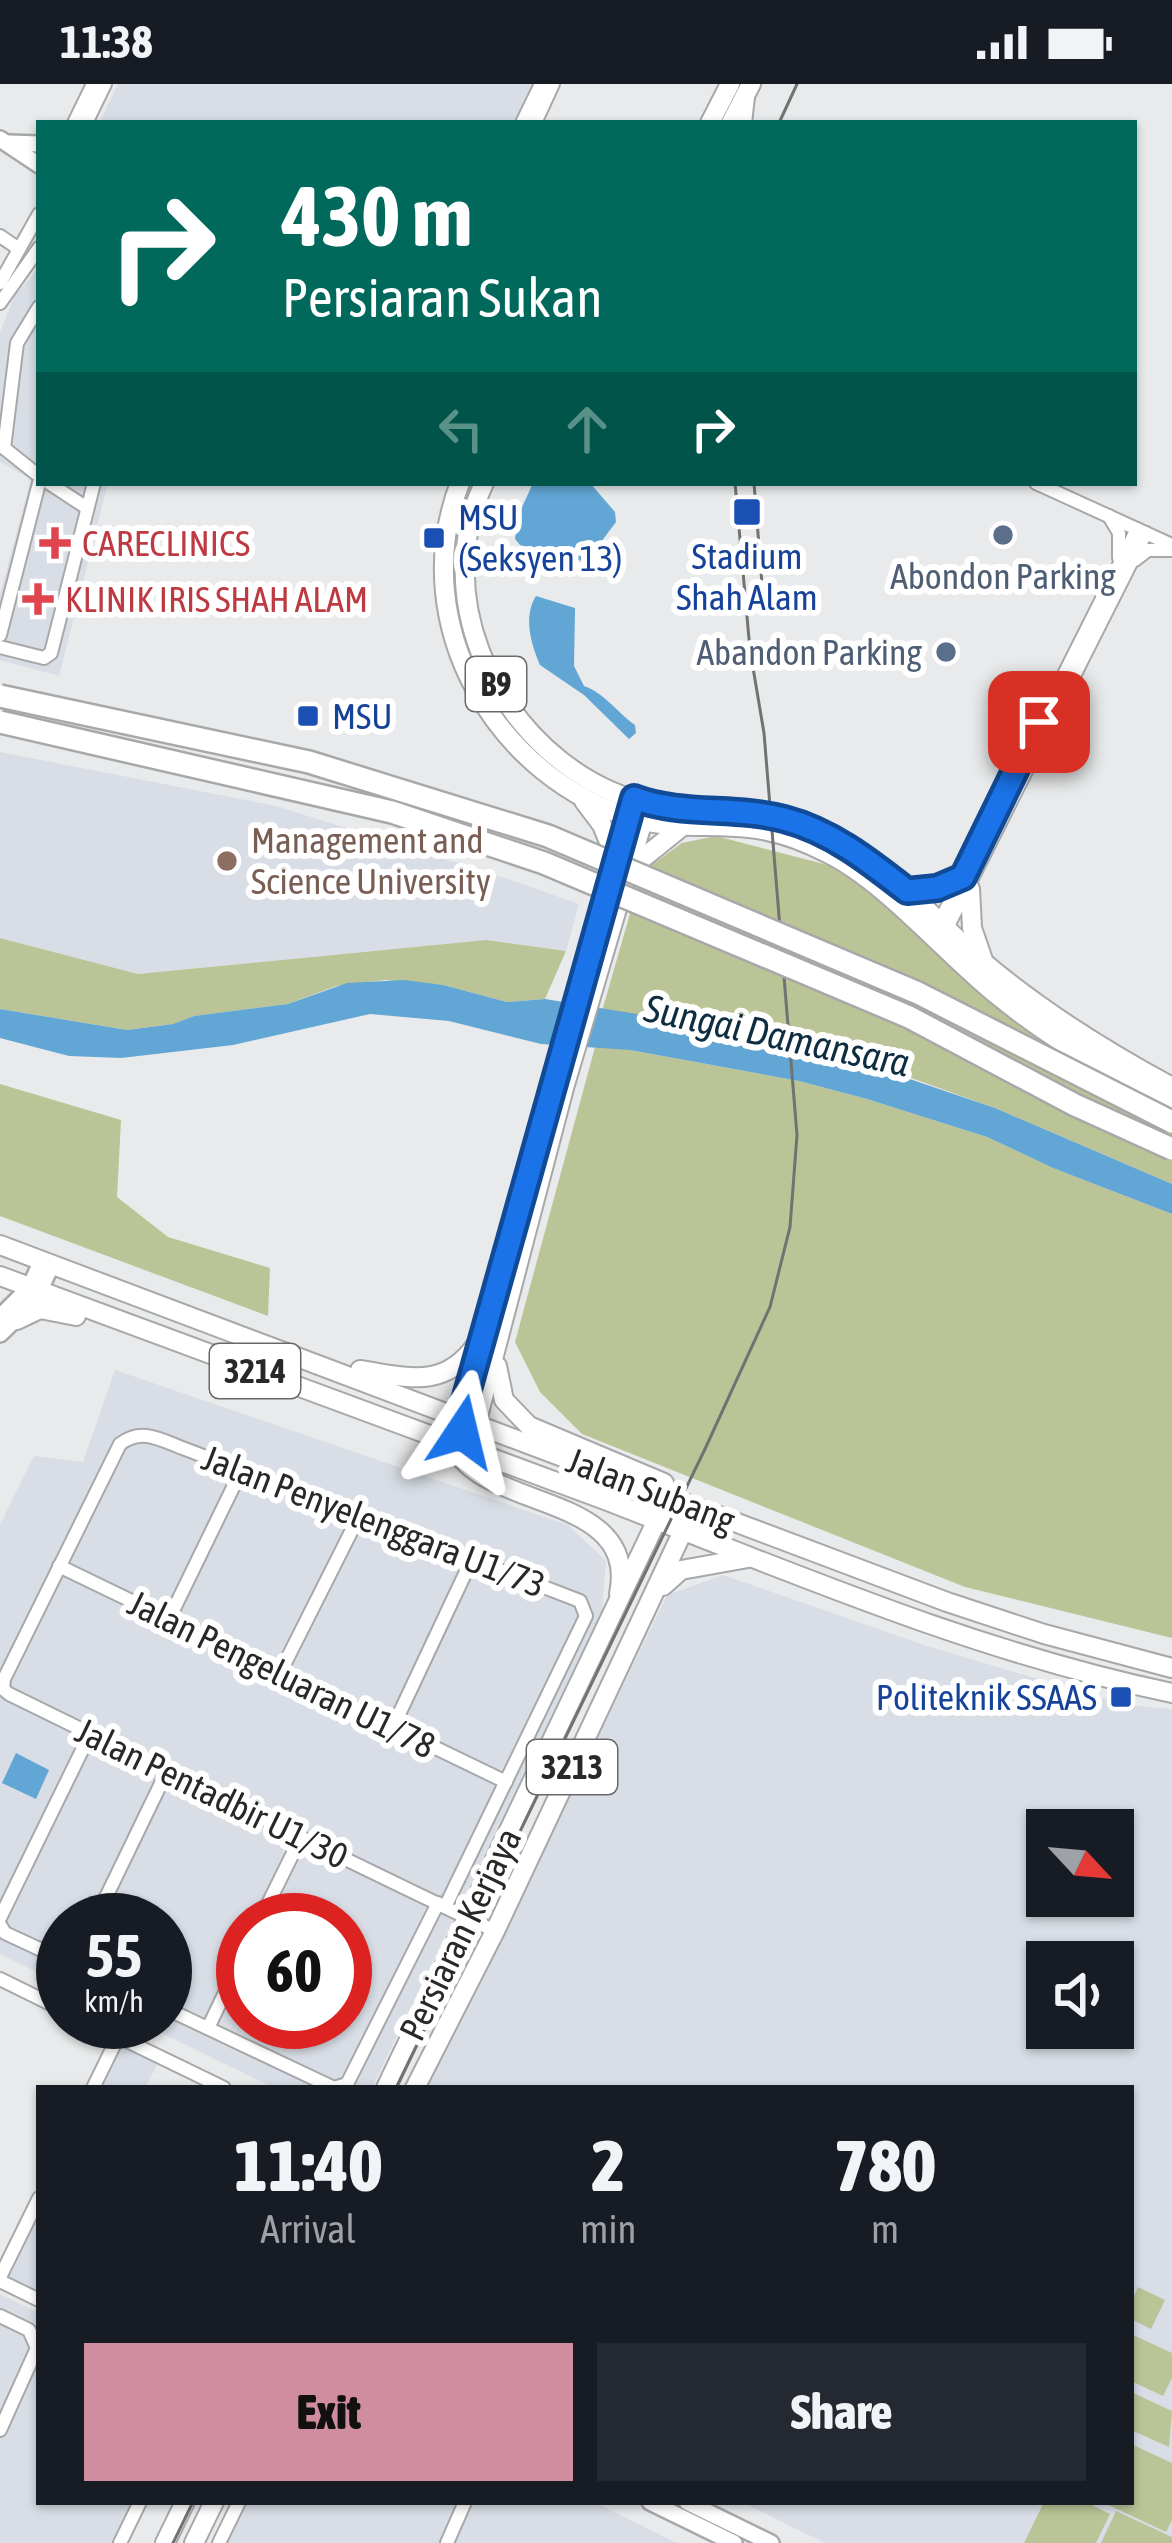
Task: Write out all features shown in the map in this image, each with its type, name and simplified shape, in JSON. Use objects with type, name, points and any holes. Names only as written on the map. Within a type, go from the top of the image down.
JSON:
[{"type":"highway","points":[[0,696],[309,762],[548,836],[918,993],[1172,1122]]},
{"type":"highway","points":[[0,722],[392,812],[544,862],[909,1017],[1075,1105],[1172,1149]]},
{"type":"main road","points":[[713,120],[743,86]]},
{"type":"main road","points":[[732,120],[743,86]]},
{"type":"main road","name":"B9","points":[[460,493],[444,562],[446,605],[470,682],[523,756],[579,796],[684,825],[763,831],[828,853],[938,934],[1059,1042],[1172,1107]]},
{"type":"main road","name":"B9","points":[[460,493],[466,607],[479,647],[503,699],[552,756],[638,810],[785,819],[860,855],[907,891],[938,934],[1059,1022],[1172,1088]]},
{"type":"main road","points":[[579,796],[624,863]]},
{"type":"main road","points":[[617,1604],[622,1581],[615,1553],[597,1528],[469,1470],[456,1430],[638,810]]},
{"type":"main road","points":[[624,863],[684,825]]},
{"type":"main road","points":[[907,891],[966,883],[972,928],[985,964]]},
{"type":"main road","points":[[456,1430],[495,1355],[558,1086]]},
{"type":"main road","name":"Jalan Subang","points":[[0,1244],[326,1366],[456,1430],[479,1452],[672,1522],[752,1557],[936,1626],[1041,1660],[1172,1693]]},
{"type":"main road","name":"Jalan Subang","points":[[0,1276],[144,1333],[642,1487],[967,1610],[1172,1667]]},
{"type":"main road","points":[[9,1318],[40,1309],[144,1333]]},
{"type":"main road","points":[[326,1366],[432,1378],[455,1368],[482,1337]]},
{"type":"main road","points":[[495,1355],[503,1400],[529,1426],[706,1501],[740,1524]]},
{"type":"main road","points":[[642,1487],[672,1522],[710,1513]]},
{"type":"main road","name":"Persiaran Kerjaya","points":[[387,2085],[617,1604],[672,1522]]},
{"type":"main road","name":"Persiaran Kerjaya","points":[[418,2085],[649,1604],[672,1522]]},
{"type":"main road","points":[[649,1604],[681,1570],[752,1557]]},
{"type":"main road","points":[[165,2543],[184,2505]]},
{"type":"main road","points":[[194,2543],[213,2505]]},
{"type":"street","points":[[75,120],[93,84]]},
{"type":"street","points":[[87,120],[105,84]]},
{"type":"street","points":[[524,120],[542,84]]},
{"type":"street","points":[[536,120],[554,84]]},
{"type":"street","points":[[743,86],[746,120]]},
{"type":"street","points":[[6,143],[36,144]]},
{"type":"street","points":[[6,143],[36,163]]},
{"type":"street","points":[[6,143],[36,174]]},
{"type":"street","points":[[0,283],[7,244],[36,217]]},
{"type":"street","points":[[0,303],[36,252]]},
{"type":"street","points":[[34,326],[17,343],[2,448],[36,476]]},
{"type":"street","points":[[0,635],[37,486]]},
{"type":"street","points":[[54,486],[87,508]]},
{"type":"street","points":[[0,647],[44,658],[50,653],[93,486]]},
{"type":"street","points":[[1043,486],[1172,547]]},
{"type":"street","points":[[1108,515],[1119,533],[1123,566]]},
{"type":"street","points":[[938,934],[1141,531]]},
{"type":"street","points":[[1123,566],[1148,550],[1172,547]]},
{"type":"street","points":[[0,1334],[35,1289],[47,1262]]},
{"type":"street","name":"Jalan Penyelenggara U1/73","points":[[59,1566],[120,1444],[142,1433],[580,1601],[585,1608],[586,1616],[506,1782],[343,2085]]},
{"type":"street","points":[[169,1619],[241,1471]]},
{"type":"street","points":[[280,1673],[358,1516]]},
{"type":"street","points":[[393,1727],[472,1559]]},
{"type":"street","name":"Jalan Pengeluaran U1/78","points":[[59,1566],[506,1782]]},
{"type":"street","name":"Jalan Pentadbir U1/30","points":[[59,1566],[3,1689],[495,1930]]},
{"type":"street","points":[[36,1947],[5,1933],[0,1922],[90,1734]]},
{"type":"street","points":[[108,1893],[167,1771]]},
{"type":"street","points":[[273,1893],[301,1837]]},
{"type":"street","points":[[0,1979],[36,1996]]},
{"type":"street","points":[[208,2028],[216,2011]]},
{"type":"street","points":[[192,2021],[328,2085]]},
{"type":"street","points":[[94,2085],[112,2049]]},
{"type":"street","points":[[140,2049],[202,2083]]},
{"type":"street","points":[[36,2204],[0,2279],[36,2298]]},
{"type":"street","points":[[0,2316],[29,2330],[36,2346]]},
{"type":"street","points":[[0,2430],[36,2350]]},
{"type":"street","points":[[120,2543],[139,2505]]},
{"type":"street","points":[[219,2543],[238,2505]]},
{"type":"street","points":[[447,2543],[465,2505]]},
{"type":"street","points":[[656,2505],[726,2541]]},
{"type":"street","points":[[693,2505],[771,2543]]},
{"type":"shaded area","points":[[118,84],[538,84],[520,120],[100,120]]},
{"type":"shaded area","points":[[36,271],[36,486],[107,486],[59,676],[0,660],[0,594],[31,479],[0,462],[0,332],[14,297]]},
{"type":"shaded area","name":"Management and Science University","points":[[0,752],[276,806],[511,880],[579,904],[566,951],[486,940],[138,974],[0,938]]},
{"type":"shaded area","points":[[115,1370],[568,1525],[606,1561],[602,1610],[373,2085],[268,2085],[192,2048],[192,1893],[36,1893],[36,1972],[0,1954],[0,1525],[34,1456],[83,1462]]},
{"type":"shaded area","points":[[723,1575],[927,1646],[1125,1705],[1172,1709],[1172,2543],[825,2543],[748,2505],[1134,2505],[1134,2085],[428,2085],[667,1595]]},
{"type":"shaded area","points":[[118,2049],[135,2049],[159,2061],[147,2085],[100,2085]]},
{"type":"shaded area","points":[[36,2215],[36,2293],[5,2278]]},
{"type":"shaded area","points":[[0,2294],[36,2312],[36,2505],[130,2505],[111,2543],[0,2543]]},
{"type":"shaded area","points":[[230,2505],[600,2505],[677,2543],[211,2543]]},
{"type":"green space","points":[[716,836],[847,870],[1172,1102],[1172,1184],[995,1108],[886,1069],[748,1033],[602,1011],[642,872],[682,843]]},
{"type":"green space","points":[[0,938],[138,974],[486,940],[566,951],[545,999],[507,1002],[443,985],[385,980],[336,986],[288,1004],[127,1030],[0,1009]]},
{"type":"green space","points":[[595,1047],[799,1081],[867,1099],[987,1137],[1172,1214],[1172,1638],[965,1587],[582,1434],[540,1392],[515,1342]]},
{"type":"green space","points":[[0,1084],[121,1120],[117,1197],[168,1237],[270,1268],[268,1316],[0,1216]]},
{"type":"green space","points":[[1138,2287],[1165,2300],[1151,2329],[1134,2320]]},
{"type":"green space","points":[[1134,2335],[1172,2353],[1172,2378],[1163,2396],[1134,2382]]},
{"type":"green space","points":[[1134,2393],[1172,2411],[1169,2447],[1134,2431]]},
{"type":"green space","points":[[1134,2445],[1172,2463],[1172,2520],[1166,2532],[1108,2505],[1134,2505]]},
{"type":"green space","points":[[1043,2505],[1092,2505],[1110,2514],[1096,2543],[1024,2543]]},
{"type":"green space","points":[[1116,2511],[1172,2537],[1172,2543],[1101,2543]]},
{"type":"water","points":[[532,486],[593,486],[615,512],[616,522],[586,562],[520,545],[515,539],[518,516]]},
{"type":"water","points":[[536,596],[575,608],[574,666],[584,686],[635,725],[636,733],[629,739],[584,695],[540,665],[529,621]]},
{"type":"water","points":[[404,980],[507,1002],[545,999],[649,1016],[836,1054],[995,1108],[1172,1184],[1172,1214],[987,1137],[867,1099],[799,1081],[630,1050],[541,1044],[449,1021],[370,1014],[233,1045],[121,1058],[69,1056],[0,1038],[0,1009],[127,1030],[288,1004],[347,983]]},
{"type":"water","points":[[16,1753],[49,1770],[36,1799],[2,1783]]},
{"type":"tram line","points":[[780,120],[797,84]]},
{"type":"tram line","points":[[397,2085],[770,1307],[790,1227],[797,1135],[764,733],[750,650],[735,486]]},
{"type":"tram line","points":[[754,486],[763,597]]},
{"type":"tram line","points":[[173,2543],[192,2505]]},
{"type":"place","name":"Stadium Shah Alam","points":[[747,512]]},
{"type":"place","name":"Abondon Parking","points":[[1003,535]]},
{"type":"place","name":"MSU (Seksyen 13)","points":[[434,538]]},
{"type":"place","name":"CARECLINICS","points":[[55,543]]},
{"type":"place","name":"KLINIK IRIS SHAH ALAM","points":[[38,599]]},
{"type":"place","name":"Abandon Parking","points":[[946,652]]},
{"type":"place","name":"MSU","points":[[308,716]]},
{"type":"place","name":"Management and Science University","points":[[227,861]]},
{"type":"place","name":"Politeknik SSAAS","points":[[1121,1697]]},
{"type":"route","points":[[462,1432],[460,1418],[634,798],[785,819],[860,855],[907,891],[937,888],[963,877],[1039,722]]},
{"type":"water label","name":"Sungai Damansara","points":[[777,1035]]}]
